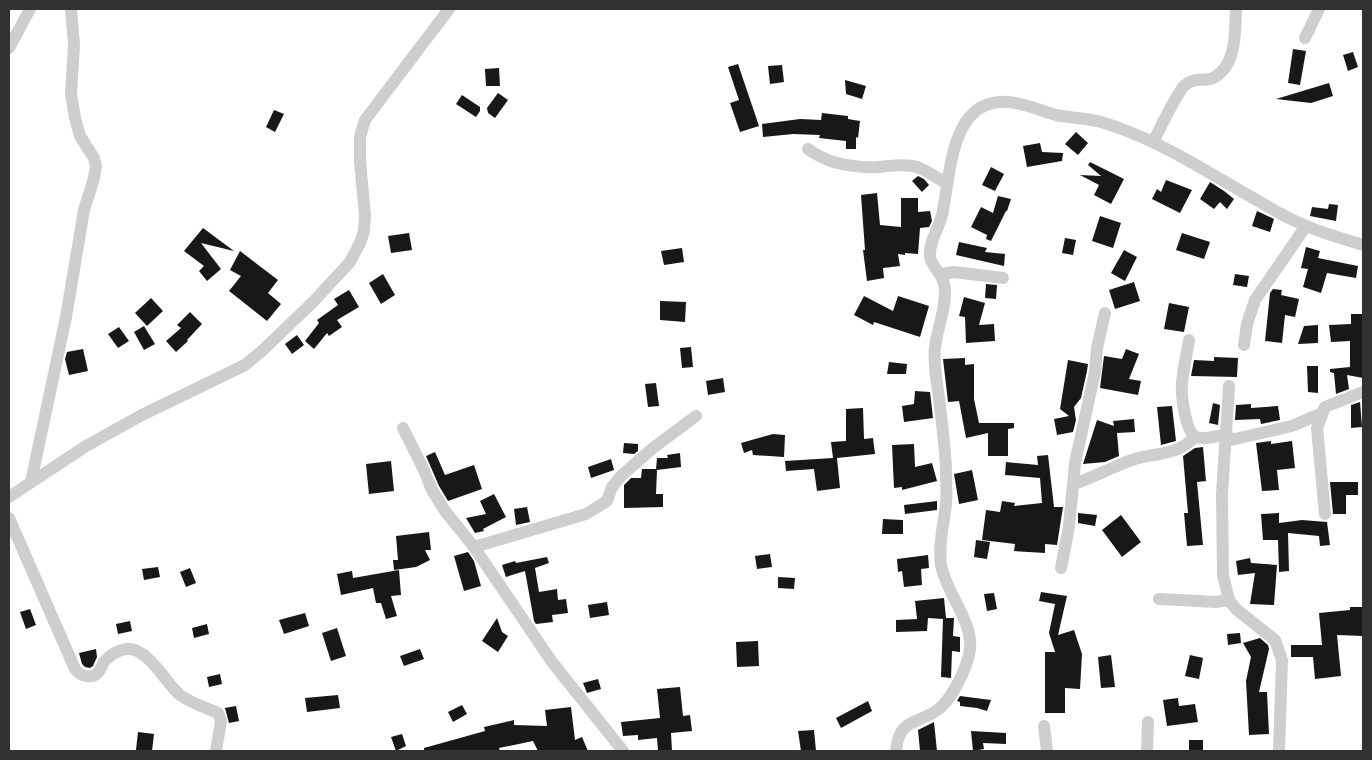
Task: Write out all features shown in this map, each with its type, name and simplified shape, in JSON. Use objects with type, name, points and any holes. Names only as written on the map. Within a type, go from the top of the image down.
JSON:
[{"type":"street","points":[[9,48],[30,9]]},
{"type":"street","points":[[31,482],[66,317],[84,210],[96,166],[94,158],[80,136],[71,94],[74,45],[72,9]]},
{"type":"street","points":[[9,498],[86,446],[142,415],[245,365],[264,350],[313,302],[350,262],[360,243],[366,216],[360,161],[360,137],[365,120],[449,9]]},
{"type":"street","points":[[1153,142],[1184,86],[1194,79],[1214,77],[1224,68],[1231,55],[1235,38],[1236,9]]},
{"type":"street","points":[[1305,38],[1319,9]]},
{"type":"street","points":[[896,751],[898,740],[904,727],[912,721],[935,712],[951,695],[968,660],[970,645],[963,617],[948,589],[941,564],[946,499],[946,469],[934,348],[942,317],[946,290],[941,274],[930,257],[931,248],[940,226],[956,141],[965,123],[978,109],[995,103],[1009,102],[1062,116],[1099,122],[1153,142],[1306,226],[1363,245]]},
{"type":"street","points":[[808,149],[819,157],[857,167],[915,166],[947,184]]},
{"type":"street","points":[[1244,345],[1247,324],[1255,300],[1306,226]]},
{"type":"street","points":[[941,274],[954,272],[1003,278]]},
{"type":"street","points":[[1061,568],[1069,527],[1076,456],[1093,382],[1097,348],[1105,312]]},
{"type":"street","points":[[1189,340],[1182,385],[1187,427],[1195,437],[1227,438],[1292,426],[1322,414]]},
{"type":"street","points":[[1229,386],[1222,494],[1223,575],[1229,600],[1236,609],[1275,640],[1280,650],[1282,660],[1279,751]]},
{"type":"street","points":[[1325,514],[1317,428],[1325,407],[1363,392]]},
{"type":"street","points":[[474,547],[586,514],[598,508],[606,501],[612,487],[621,476],[653,448],[696,416]]},
{"type":"street","points":[[403,428],[432,490],[445,511],[474,547],[552,662],[623,751]]},
{"type":"street","points":[[1074,484],[1136,459],[1174,451],[1183,447],[1195,437]]},
{"type":"street","points":[[9,518],[75,669],[79,674],[85,676],[95,675],[100,671],[105,660],[112,655],[125,649],[138,651],[148,659],[179,693],[218,714],[221,720],[216,751]]},
{"type":"street","points":[[1160,599],[1216,602],[1229,600]]},
{"type":"street","points":[[1148,722],[1148,751]]},
{"type":"street","points":[[1044,726],[1047,751]]},
{"type":"building","points":[[1293,49],[1306,51],[1300,85],[1288,83]]},
{"type":"building","points":[[1353,52],[1358,67],[1348,71],[1343,55]]},
{"type":"building","points":[[738,64],[759,126],[740,132],[730,103],[739,100],[728,67]]},
{"type":"building","points":[[782,65],[784,82],[770,84],[768,66]]},
{"type":"building","points":[[499,68],[500,86],[486,86],[485,69]]},
{"type":"building","points":[[845,80],[866,86],[862,99],[846,94]]},
{"type":"building","points":[[1329,83],[1333,96],[1311,103],[1276,99]]},
{"type":"building","points":[[498,93],[508,100],[495,118],[488,113],[487,108]]},
{"type":"building","points":[[462,95],[480,107],[476,117],[456,104]]},
{"type":"building","points":[[274,110],[284,114],[275,132],[266,127]]},
{"type":"building","points":[[822,113],[848,116],[848,119],[860,121],[858,138],[856,137],[856,149],[846,149],[846,141],[819,138],[820,135],[793,134],[763,137],[762,124],[800,119],[821,120]]},
{"type":"building","points":[[1076,132],[1088,143],[1078,155],[1065,144]]},
{"type":"building","points":[[1040,143],[1042,152],[1063,153],[1062,161],[1027,167],[1023,146]]},
{"type":"building","points":[[1090,162],[1124,179],[1111,204],[1094,195],[1099,185],[1080,175],[1101,176],[1088,165]]},
{"type":"building","points":[[991,167],[1004,174],[995,191],[982,185]]},
{"type":"building","points":[[918,176],[929,185],[922,192],[912,181]]},
{"type":"building","points":[[1166,180],[1192,190],[1180,213],[1152,199],[1157,189],[1161,192]]},
{"type":"building","points":[[1210,182],[1234,199],[1227,209],[1220,202],[1214,209],[1200,199]]},
{"type":"building","points":[[877,193],[880,225],[901,227],[901,198],[918,198],[918,212],[930,211],[932,221],[929,227],[920,228],[918,254],[898,254],[900,266],[883,268],[884,278],[867,281],[863,250],[865,250],[861,195]]},
{"type":"building","points":[[998,196],[1011,199],[1007,211],[991,241],[986,239],[987,235],[971,227],[981,207],[993,213]]},
{"type":"building","points":[[1329,204],[1338,205],[1336,221],[1310,216],[1312,207],[1328,209]]},
{"type":"building","points":[[1257,211],[1274,219],[1270,232],[1252,226]]},
{"type":"building","points":[[1100,216],[1121,223],[1113,248],[1092,241]]},
{"type":"building","points":[[203,228],[234,251],[201,243],[221,269],[207,281],[199,271],[204,266],[184,251]]},
{"type":"building","points":[[409,233],[412,250],[391,253],[388,236]]},
{"type":"building","points":[[1182,233],[1210,242],[1204,259],[1176,250]]},
{"type":"building","points":[[1065,238],[1076,240],[1073,255],[1062,253]]},
{"type":"building","points":[[959,242],[987,248],[985,252],[1005,254],[1004,266],[956,255]]},
{"type":"building","points":[[1306,247],[1320,251],[1318,258],[1358,266],[1356,278],[1327,273],[1321,293],[1303,287],[1308,269],[1301,268]]},
{"type":"building","points":[[682,248],[684,262],[664,265],[661,251]]},
{"type":"building","points":[[1124,250],[1137,257],[1125,281],[1111,273]]},
{"type":"building","points":[[240,251],[278,280],[268,293],[281,304],[267,321],[229,291],[241,276],[230,270]]},
{"type":"building","points":[[383,274],[395,295],[381,304],[369,283]]},
{"type":"building","points":[[1235,274],[1249,276],[1247,287],[1233,285]]},
{"type":"building","points":[[1134,282],[1140,301],[1115,309],[1109,290]]},
{"type":"building","points":[[986,284],[997,285],[996,299],[985,298]]},
{"type":"building","points":[[1273,289],[1282,290],[1281,295],[1299,299],[1295,317],[1285,315],[1282,343],[1265,341],[1270,293]]},
{"type":"building","points":[[349,290],[359,307],[337,320],[342,327],[329,336],[327,333],[314,349],[305,341],[319,323],[317,320],[338,305],[334,299]]},
{"type":"building","points":[[864,296],[893,311],[898,296],[929,306],[920,337],[874,322],[873,325],[854,315]]},
{"type":"building","points":[[964,297],[985,303],[979,325],[994,324],[995,341],[966,343],[965,317],[959,316]]},
{"type":"building","points":[[151,298],[163,311],[147,326],[135,313]]},
{"type":"building","points":[[660,301],[686,302],[685,322],[660,320]]},
{"type":"building","points":[[1169,303],[1189,307],[1184,332],[1164,329]]},
{"type":"building","points":[[190,312],[202,324],[176,352],[166,341],[181,328],[177,325]]},
{"type":"building","points":[[1351,314],[1363,314],[1363,378],[1347,375],[1349,389],[1336,394],[1334,373],[1330,372],[1330,369],[1350,367],[1350,341],[1331,342],[1329,325],[1351,324]]},
{"type":"building","points":[[1318,325],[1318,343],[1298,344],[1304,326]]},
{"type":"building","points":[[144,326],[155,344],[144,350],[134,332]]},
{"type":"building","points":[[119,327],[129,341],[118,348],[108,334]]},
{"type":"building","points":[[297,335],[304,345],[292,354],[285,344]]},
{"type":"building","points":[[691,347],[693,367],[682,368],[680,348]]},
{"type":"building","points":[[83,349],[88,371],[69,375],[65,359],[67,352]]},
{"type":"building","points":[[1126,349],[1139,354],[1129,379],[1141,381],[1138,395],[1100,388],[1104,356],[1122,359]]},
{"type":"building","points":[[1214,357],[1238,358],[1237,377],[1191,376],[1194,360],[1214,361]]},
{"type":"building","points":[[965,358],[965,365],[974,364],[974,399],[979,423],[1014,423],[1014,428],[1008,429],[1008,456],[988,456],[988,433],[966,438],[959,401],[948,402],[943,359]]},
{"type":"building","points":[[1068,360],[1088,364],[1087,371],[1081,398],[1074,407],[1076,420],[1073,432],[1057,435],[1054,419],[1069,416],[1060,409]]},
{"type":"building","points":[[889,362],[907,364],[906,374],[887,374]]},
{"type":"building","points":[[1307,366],[1318,366],[1318,393],[1308,392]]},
{"type":"building","points":[[723,378],[725,392],[708,395],[706,381]]},
{"type":"building","points":[[656,383],[659,406],[648,407],[645,384]]},
{"type":"building","points":[[915,391],[930,392],[933,418],[904,422],[902,406],[914,404]]},
{"type":"building","points":[[1360,402],[1362,427],[1351,428],[1351,405]]},
{"type":"building","points":[[1213,403],[1220,405],[1218,425],[1209,423]]},
{"type":"building","points":[[1251,404],[1251,408],[1278,406],[1280,420],[1261,424],[1260,419],[1235,420],[1236,405]]},
{"type":"building","points":[[1172,406],[1176,441],[1161,445],[1157,407]]},
{"type":"building","points":[[863,408],[864,439],[873,438],[875,454],[837,458],[840,488],[817,491],[814,469],[786,471],[785,461],[833,458],[831,442],[846,441],[846,409]]},
{"type":"building","points":[[1134,419],[1135,432],[1117,433],[1119,456],[1105,462],[1083,464],[1097,420],[1114,426],[1113,421]]},
{"type":"building","points":[[773,434],[785,435],[784,457],[753,455],[752,450],[744,453],[741,443]]},
{"type":"building","points":[[1271,441],[1271,444],[1292,441],[1295,468],[1277,470],[1279,490],[1262,491],[1256,443]]},
{"type":"building","points":[[624,443],[638,444],[638,451],[634,454],[623,453]]},
{"type":"building","points":[[914,444],[915,467],[932,463],[937,481],[902,490],[902,487],[894,488],[892,445]]},
{"type":"building","points":[[1203,447],[1206,481],[1197,482],[1203,545],[1187,546],[1184,513],[1188,513],[1183,456],[1195,448]]},
{"type":"building","points":[[435,452],[445,475],[474,465],[482,489],[448,501],[426,456]]},
{"type":"building","points":[[680,453],[681,467],[657,470],[656,494],[663,494],[663,507],[624,508],[624,485],[631,478],[641,478],[642,469],[656,469],[657,458],[668,458],[667,455]]},
{"type":"building","points":[[1048,455],[1054,507],[1063,507],[1057,545],[1045,544],[1045,553],[1014,551],[1015,544],[982,540],[986,510],[1000,512],[1002,501],[1015,503],[1014,506],[1042,503],[1040,478],[1005,475],[1006,462],[1038,465],[1037,456]]},
{"type":"building","points":[[611,459],[614,470],[591,478],[588,467]]},
{"type":"building","points":[[391,461],[394,491],[369,494],[366,464]]},
{"type":"building","points":[[972,470],[978,500],[959,504],[954,474]]},
{"type":"building","points":[[1330,482],[1358,482],[1358,495],[1346,495],[1346,514],[1333,514]]},
{"type":"building","points":[[494,494],[506,517],[483,529],[484,531],[475,533],[466,518],[486,514],[480,501]]},
{"type":"building","points":[[937,501],[937,510],[905,514],[904,505]]},
{"type":"building","points":[[527,507],[530,522],[516,525],[514,509]]},
{"type":"building","points":[[1078,513],[1097,515],[1095,526],[1078,523]]},
{"type":"building","points":[[1279,513],[1279,523],[1302,520],[1327,522],[1330,545],[1320,546],[1319,536],[1288,533],[1289,571],[1279,572],[1278,540],[1263,540],[1261,514]]},
{"type":"building","points":[[1121,515],[1141,542],[1122,557],[1102,530]]},
{"type":"building","points":[[883,519],[903,520],[903,534],[882,534]]},
{"type":"building","points":[[429,532],[431,550],[425,550],[430,560],[416,567],[394,570],[393,560],[398,560],[396,536]]},
{"type":"building","points":[[976,540],[990,542],[987,559],[974,557]]},
{"type":"building","points":[[468,552],[474,561],[481,586],[464,591],[454,556]]},
{"type":"building","points":[[770,554],[772,567],[757,569],[755,556]]},
{"type":"building","points":[[928,555],[929,568],[921,569],[922,585],[904,587],[902,571],[898,572],[897,559]]},
{"type":"building","points":[[547,557],[549,563],[535,568],[539,592],[557,589],[558,600],[566,599],[568,613],[552,615],[553,622],[536,624],[525,571],[506,577],[502,565],[515,561],[516,563]]},
{"type":"building","points":[[1250,558],[1251,563],[1277,565],[1274,605],[1250,604],[1255,573],[1238,575],[1236,561]]},
{"type":"building","points":[[158,567],[160,577],[144,580],[142,569]]},
{"type":"building","points":[[190,568],[196,583],[186,587],[180,572]]},
{"type":"building","points":[[399,570],[401,595],[391,596],[397,616],[386,619],[381,603],[376,603],[373,588],[341,595],[337,574],[352,571],[353,578]]},
{"type":"building","points":[[778,577],[795,578],[794,589],[778,588]]},
{"type":"building","points":[[1041,592],[1067,596],[1058,635],[1074,630],[1082,654],[1080,689],[1065,688],[1065,713],[1045,713],[1045,652],[1055,652],[1049,633],[1055,604],[1039,601]]},
{"type":"building","points":[[994,593],[997,609],[987,611],[984,594]]},
{"type":"building","points":[[944,598],[946,618],[954,618],[953,636],[960,637],[960,652],[952,651],[951,678],[941,677],[943,619],[928,618],[927,631],[896,632],[896,620],[917,619],[915,601]]},
{"type":"building","points":[[607,602],[609,615],[590,618],[588,605]]},
{"type":"building","points":[[1350,607],[1363,607],[1363,636],[1337,635],[1341,676],[1315,679],[1313,657],[1291,657],[1291,645],[1322,645],[1319,613],[1350,610]]},
{"type":"building","points":[[30,609],[36,625],[26,629],[20,612]]},
{"type":"building","points":[[305,613],[309,626],[284,634],[279,620]]},
{"type":"building","points":[[497,618],[502,632],[508,636],[498,652],[482,641]]},
{"type":"building","points":[[130,621],[132,631],[118,634],[116,624]]},
{"type":"building","points":[[207,624],[209,634],[194,638],[192,628]]},
{"type":"building","points":[[337,628],[346,656],[331,661],[322,633]]},
{"type":"building","points":[[1240,633],[1241,643],[1228,645],[1227,634]]},
{"type":"building","points":[[1260,638],[1268,645],[1269,649],[1259,692],[1267,692],[1269,734],[1249,735],[1246,681],[1251,657],[1243,643]]},
{"type":"building","points":[[758,641],[759,666],[737,667],[736,642]]},
{"type":"building","points":[[96,649],[97,657],[93,666],[90,668],[85,667],[82,664],[79,653]]},
{"type":"building","points":[[420,649],[424,659],[404,666],[400,656]]},
{"type":"building","points":[[1111,655],[1115,687],[1101,688],[1098,657]]},
{"type":"building","points":[[1190,655],[1203,658],[1199,679],[1185,676]]},
{"type":"building","points":[[220,674],[222,684],[209,687],[207,677]]},
{"type":"building","points":[[598,679],[601,689],[587,693],[583,683]]},
{"type":"building","points":[[680,687],[683,716],[690,715],[692,731],[671,733],[672,751],[658,751],[657,738],[638,740],[638,735],[623,736],[621,722],[660,718],[657,689]]},
{"type":"building","points":[[338,695],[340,708],[307,712],[305,698]]},
{"type":"building","points":[[960,696],[991,700],[987,711],[960,706],[960,702],[957,701]]},
{"type":"building","points":[[1178,698],[1179,706],[1195,704],[1198,722],[1167,726],[1163,700]]},
{"type":"building","points":[[868,701],[872,711],[841,728],[836,718]]},
{"type":"building","points":[[462,705],[467,714],[453,722],[448,712]]},
{"type":"building","points":[[236,706],[239,721],[229,723],[225,708]]},
{"type":"building","points":[[571,707],[575,740],[582,737],[588,751],[538,751],[533,741],[499,748],[500,751],[424,751],[424,748],[485,731],[484,727],[514,720],[514,725],[547,726],[545,710]]},
{"type":"building","points":[[934,722],[937,751],[920,751],[918,730]]},
{"type":"building","points":[[814,730],[816,751],[801,751],[798,731]]},
{"type":"building","points":[[971,731],[1006,733],[1006,744],[983,743],[984,749],[973,751]]},
{"type":"building","points":[[138,732],[154,734],[152,751],[136,750]]},
{"type":"building","points":[[402,734],[406,746],[396,751],[391,737]]},
{"type":"building","points":[[1189,740],[1203,740],[1203,751],[1189,751]]}]
